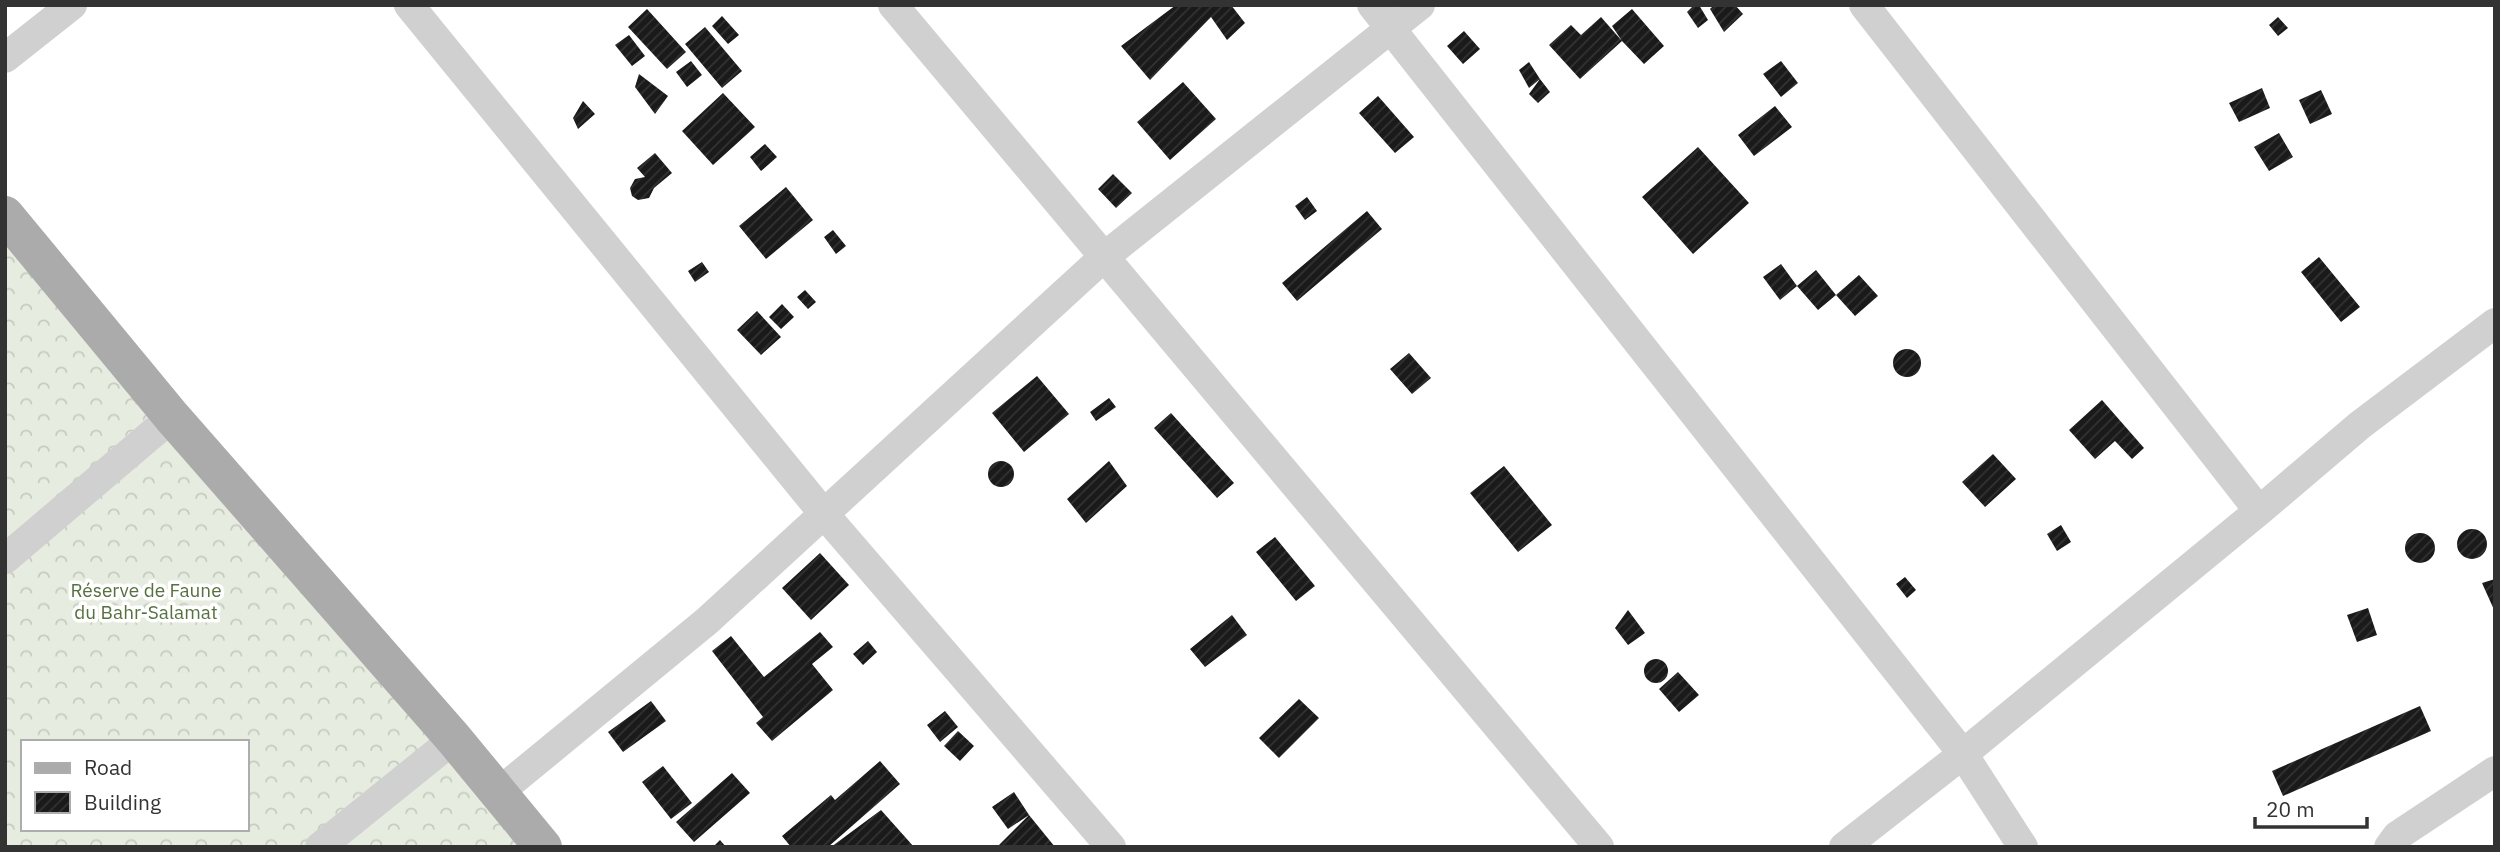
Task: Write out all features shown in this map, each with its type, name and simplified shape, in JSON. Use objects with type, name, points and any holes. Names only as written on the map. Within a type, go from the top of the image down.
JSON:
[{"type":"main road","points":[[5,215],[172,417],[454,739],[543,847]]},
{"type":"street","points":[[5,58],[72,5]]},
{"type":"street","points":[[409,5],[824,514],[1111,847]]},
{"type":"street","points":[[893,5],[1600,847]]},
{"type":"street","points":[[1372,5],[1963,754],[2023,847]]},
{"type":"street","points":[[499,792],[707,621],[1104,257],[1420,5]]},
{"type":"street","points":[[1864,5],[2259,511]]},
{"type":"street","points":[[1844,847],[1963,754],[2314,467],[2360,425],[2495,323]]},
{"type":"street","points":[[5,559],[172,417]]},
{"type":"street","points":[[320,847],[454,739]]},
{"type":"street","points":[[2389,847],[2407,829],[2495,771]]},
{"type":"green space","name":"Réserve de Faune du Bahr-Salamat","points":[[5,216],[543,847],[5,847]]},
{"type":"building","points":[[1176,5],[1231,5],[1245,23],[1227,40],[1211,17],[1150,80],[1121,46]]},
{"type":"building","points":[[1694,5],[1699,5],[1708,20],[1698,28],[1687,12]]},
{"type":"building","points":[[1714,5],[1735,5],[1743,14],[1724,32],[1710,9]]},
{"type":"building","points":[[647,9],[686,52],[667,69],[628,27]]},
{"type":"building","points":[[1632,9],[1664,46],[1644,64],[1612,26]]},
{"type":"building","points":[[722,16],[739,35],[728,44],[712,26]]},
{"type":"building","points":[[1601,17],[1622,41],[1580,79],[1549,45],[1571,25],[1581,35]]},
{"type":"building","points":[[2278,17],[2288,28],[2278,36],[2269,25]]},
{"type":"building","points":[[705,27],[742,71],[722,88],[685,44]]},
{"type":"building","points":[[1464,31],[1480,49],[1463,64],[1447,46]]},
{"type":"building","points":[[629,35],[645,56],[632,66],[615,45]]},
{"type":"building","points":[[691,61],[702,75],[687,87],[676,72]]},
{"type":"building","points":[[1781,61],[1798,83],[1781,97],[1763,74]]},
{"type":"building","points":[[1529,62],[1540,79],[1529,88],[1519,70]]},
{"type":"building","points":[[639,74],[668,96],[655,114],[635,87]]},
{"type":"building","points":[[1540,79],[1550,92],[1538,103],[1529,94]]},
{"type":"building","points":[[1183,82],[1216,119],[1170,160],[1137,122]]},
{"type":"building","points":[[2262,88],[2270,108],[2239,122],[2229,103]]},
{"type":"building","points":[[2321,90],[2332,114],[2310,124],[2299,100]]},
{"type":"building","points":[[723,93],[755,127],[713,165],[682,131]]},
{"type":"building","points":[[1378,96],[1414,137],[1395,153],[1359,113]]},
{"type":"building","points":[[583,101],[595,114],[578,129],[573,118]]},
{"type":"building","points":[[1775,106],[1792,127],[1754,156],[1738,135]]},
{"type":"building","points":[[2279,133],[2293,157],[2269,171],[2254,147]]},
{"type":"building","points":[[765,144],[777,157],[761,171],[750,157]]},
{"type":"building","points":[[1698,147],[1749,203],[1693,254],[1642,197]]},
{"type":"building","points":[[655,153],[672,173],[654,188],[649,198],[638,200],[632,196],[630,188],[635,179],[645,177],[637,168]]},
{"type":"building","points":[[1113,174],[1132,193],[1116,208],[1098,189]]},
{"type":"building","points":[[786,187],[813,220],[766,259],[739,226]]},
{"type":"building","points":[[1307,197],[1317,211],[1305,220],[1295,206]]},
{"type":"building","points":[[1367,211],[1382,229],[1297,301],[1282,283]]},
{"type":"building","points":[[833,230],[846,246],[836,254],[824,237]]},
{"type":"building","points":[[2319,257],[2360,307],[2341,322],[2301,272]]},
{"type":"building","points":[[702,262],[709,272],[695,282],[688,271]]},
{"type":"building","points":[[1781,264],[1797,286],[1780,300],[1763,277]]},
{"type":"building","points":[[1816,270],[1836,295],[1818,310],[1797,286]]},
{"type":"building","points":[[1859,275],[1878,296],[1855,316],[1836,295]]},
{"type":"building","points":[[805,290],[816,302],[808,309],[797,297]]},
{"type":"building","points":[[782,304],[794,317],[781,329],[769,317]]},
{"type":"building","points":[[757,311],[781,337],[761,355],[737,330]]},
{"type":"building","points":[[1907,349],[1917,353],[1921,363],[1917,373],[1907,377],[1897,373],[1893,363],[1897,353]]},
{"type":"building","points":[[1409,353],[1431,378],[1412,394],[1390,369]]},
{"type":"building","points":[[1037,376],[1069,414],[1024,452],[992,413]]},
{"type":"building","points":[[1109,398],[1116,407],[1096,421],[1090,412]]},
{"type":"building","points":[[2102,400],[2144,448],[2132,459],[2115,441],[2095,459],[2069,430]]},
{"type":"building","points":[[1171,413],[1234,483],[1217,498],[1154,428]]},
{"type":"building","points":[[1993,454],[2016,479],[1985,507],[1962,482]]},
{"type":"building","points":[[1001,461],[1010,465],[1014,474],[1010,483],[1001,487],[992,483],[988,474],[992,465]]},
{"type":"building","points":[[1109,461],[1127,486],[1086,523],[1067,499]]},
{"type":"building","points":[[1504,466],[1552,525],[1518,552],[1470,493]]},
{"type":"building","points":[[2061,525],[2071,542],[2057,551],[2047,534]]},
{"type":"building","points":[[2472,529],[2483,533],[2487,544],[2483,555],[2472,559],[2461,555],[2457,544],[2461,533]]},
{"type":"building","points":[[2420,533],[2431,537],[2435,548],[2431,559],[2420,563],[2409,559],[2405,548],[2409,537]]},
{"type":"building","points":[[1275,537],[1315,586],[1296,601],[1256,552]]},
{"type":"building","points":[[820,553],[849,585],[811,620],[782,588]]},
{"type":"building","points":[[1905,577],[1916,590],[1907,598],[1896,584]]},
{"type":"building","points":[[2495,579],[2495,612],[2482,583]]},
{"type":"building","points":[[2368,608],[2377,635],[2357,642],[2347,615]]},
{"type":"building","points":[[1628,610],[1645,633],[1628,645],[1615,628]]},
{"type":"building","points":[[1232,615],[1247,635],[1205,667],[1190,649]]},
{"type":"building","points":[[820,632],[833,647],[812,664],[833,690],[772,741],[756,723],[763,717],[712,651],[731,636],[764,677]]},
{"type":"building","points":[[868,641],[877,652],[863,665],[853,654]]},
{"type":"building","points":[[1656,659],[1665,662],[1668,671],[1665,680],[1656,683],[1647,680],[1644,671],[1647,662]]},
{"type":"building","points":[[1678,672],[1699,695],[1679,712],[1659,689]]},
{"type":"building","points":[[1299,699],[1319,718],[1279,758],[1259,738]]},
{"type":"building","points":[[651,701],[666,721],[623,752],[608,732]]},
{"type":"building","points":[[2420,706],[2431,731],[2283,796],[2272,771]]},
{"type":"building","points":[[945,711],[958,727],[940,742],[927,725]]},
{"type":"building","points":[[958,731],[974,746],[960,761],[944,746]]},
{"type":"building","points":[[880,761],[900,784],[828,847],[791,847],[782,836],[831,795],[835,800]]},
{"type":"building","points":[[663,766],[692,803],[671,819],[642,782]]},
{"type":"building","points":[[732,773],[750,793],[694,842],[676,822]]},
{"type":"building","points":[[1014,792],[1029,815],[1008,829],[992,807]]},
{"type":"building","points":[[881,810],[914,847],[831,847]]},
{"type":"building","points":[[1029,815],[1055,847],[997,847]]},
{"type":"building","points":[[720,840],[726,847],[713,847]]}]
